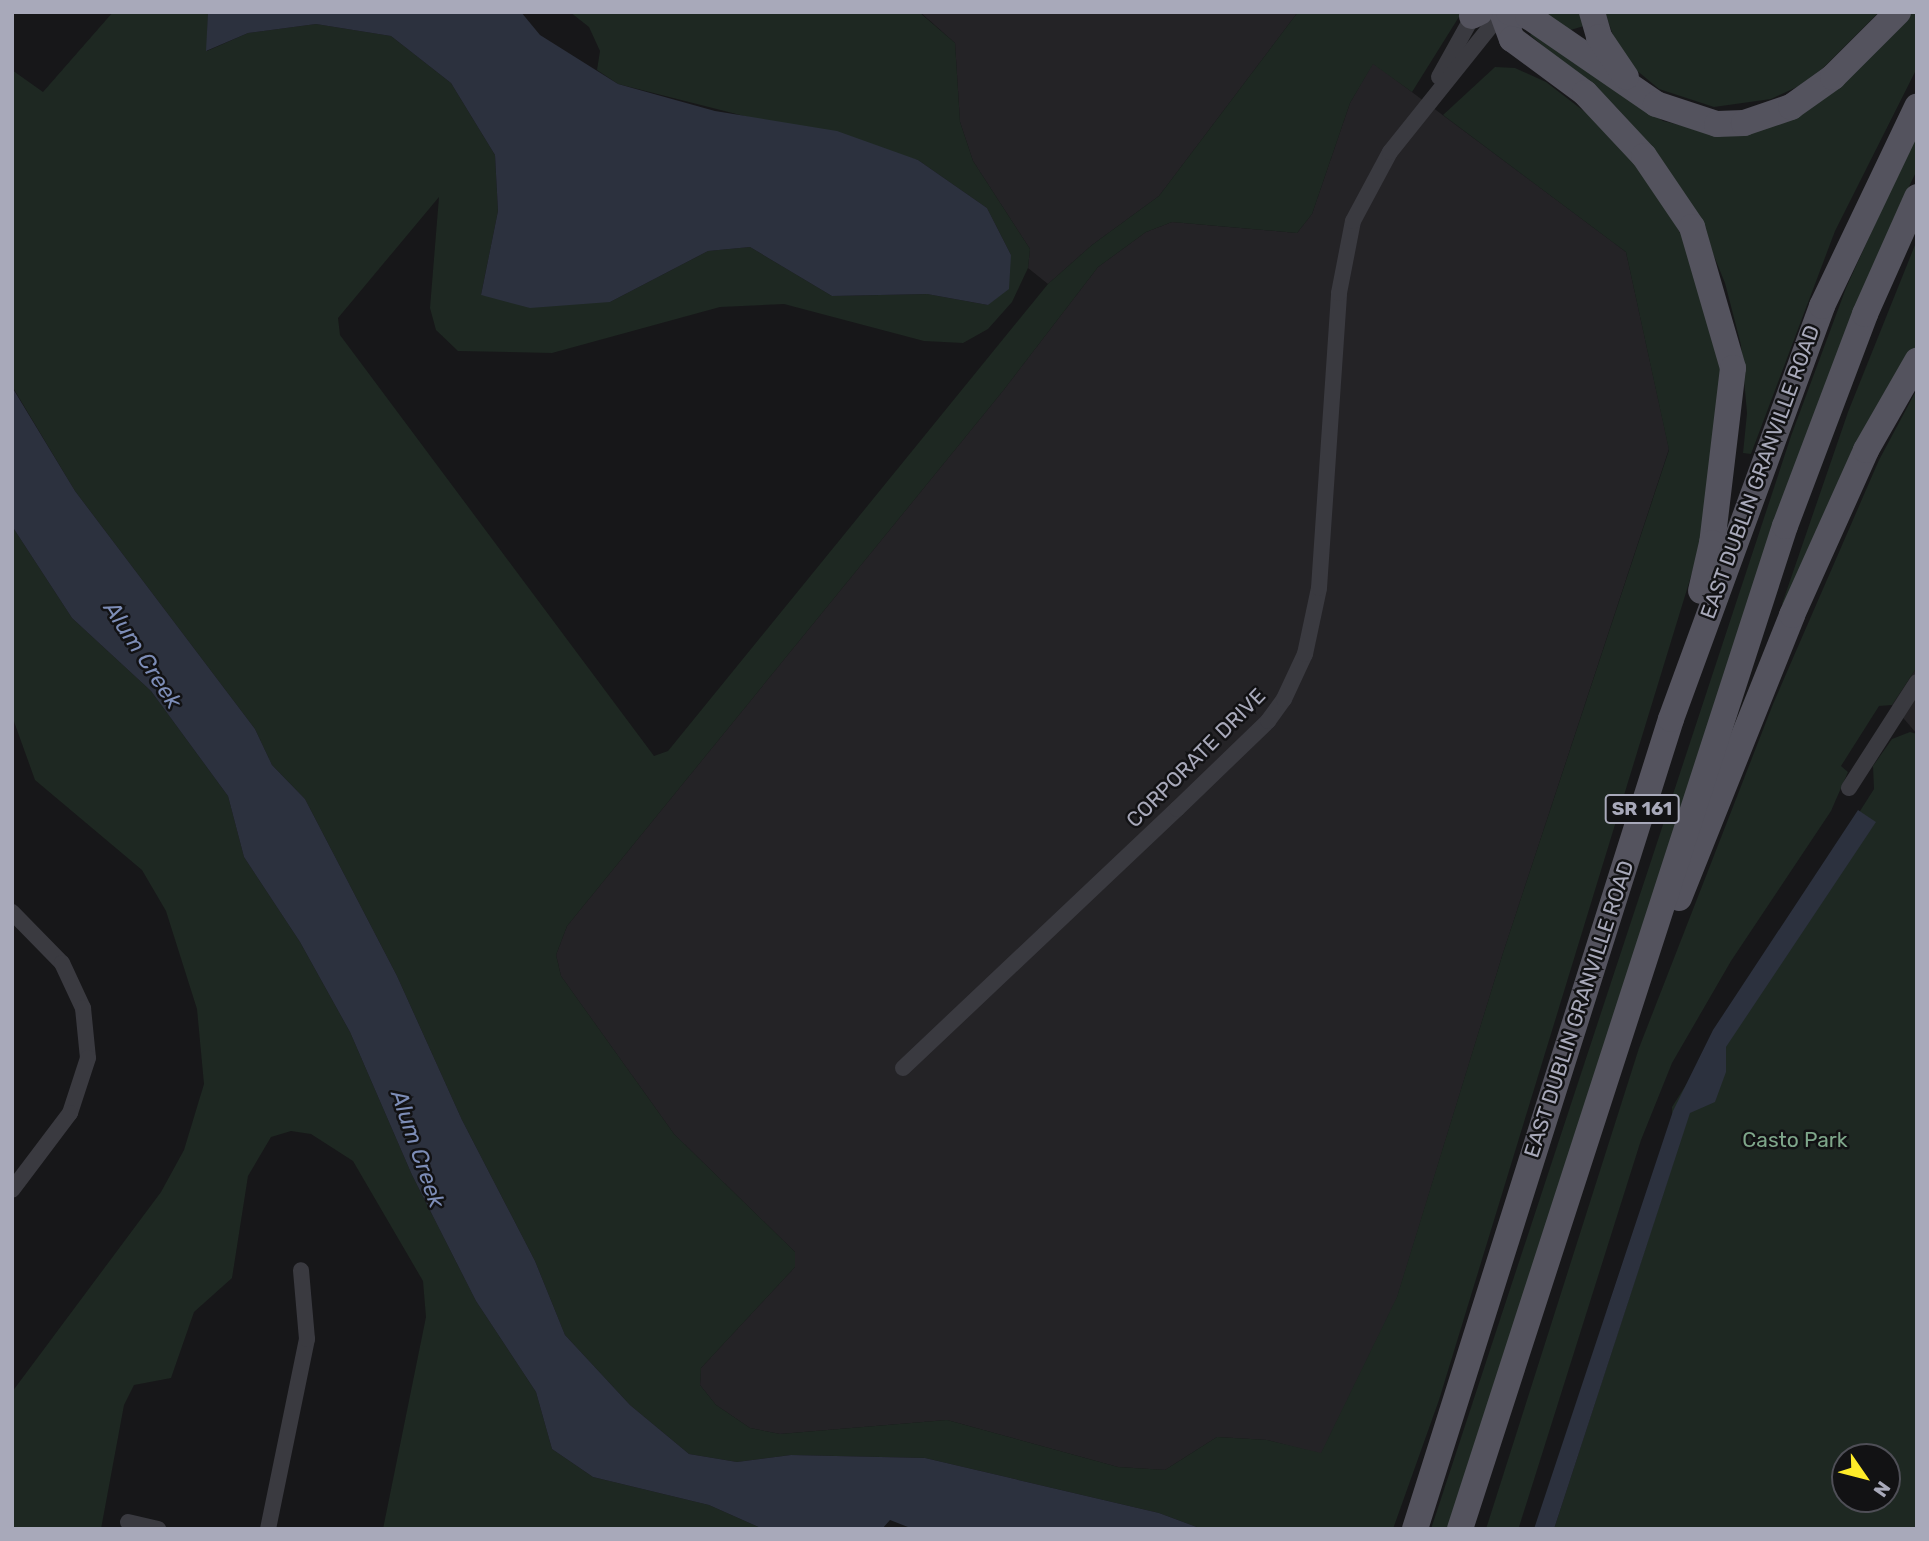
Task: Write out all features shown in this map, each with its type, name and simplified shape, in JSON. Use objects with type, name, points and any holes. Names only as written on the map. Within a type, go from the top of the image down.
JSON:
[{"type":"main road","points":[[1502,12],[1512,39],[1585,93],[1644,156],[1692,227],[1733,368],[1712,543],[1671,719]]},
{"type":"main road","points":[[1509,12],[1528,16],[1638,92],[1697,121],[1744,123],[1773,116],[1833,77],[1898,12]]},
{"type":"main road","points":[[1592,12],[1599,37],[1638,92]]},
{"type":"main road","name":"EAST DUBLIN GRANVILLE ROAD","points":[[1415,1529],[1671,719],[1822,306],[1917,107]]},
{"type":"main road","name":"EAST DUBLIN GRANVILLE ROAD","points":[[1460,1529],[1785,526],[1865,314],[1917,197]]},
{"type":"main road","points":[[1595,1107],[1792,615],[1866,450],[1917,361]]},
{"type":"street","name":"CORPORATE DRIVE","points":[[1420,110],[1502,12]]},
{"type":"street","name":"CORPORATE DRIVE","points":[[904,1068],[1212,776],[1268,721],[1283,699],[1305,654],[1319,588],[1339,293],[1353,221],[1378,172],[1420,110],[1476,13]]},
{"type":"street","points":[[1849,788],[1917,682]]},
{"type":"street","points":[[12,912],[62,963],[83,1008],[88,1058],[70,1113],[12,1190]]},
{"type":"street","points":[[268,1529],[307,1339],[301,1270]]},
{"type":"street","points":[[128,1522],[158,1529]]},
{"type":"shaded area","points":[[920,12],[1298,12],[1159,196],[1092,245],[1048,284],[1028,268],[1030,249],[973,161],[960,122],[955,43]]},
{"type":"shaded area","points":[[1373,63],[1626,252],[1669,449],[1503,953],[1397,1298],[1321,1454],[1267,1440],[1217,1437],[1165,1470],[1118,1467],[947,1420],[780,1434],[750,1428],[716,1405],[700,1385],[701,1368],[795,1267],[795,1252],[674,1134],[561,976],[556,955],[567,926],[1002,392],[1098,267],[1146,232],[1172,222],[1297,233],[1312,214],[1350,103]]},
{"type":"shaded area","points":[[1917,667],[1917,734],[1892,705]]},
{"type":"green space","points":[[113,12],[208,12],[207,51],[248,33],[316,24],[391,36],[451,83],[495,155],[498,211],[481,295],[610,302],[708,251],[750,247],[832,296],[927,294],[988,305],[1011,255],[987,208],[918,160],[618,84],[597,70],[600,51],[589,27],[570,12],[919,12],[955,43],[960,122],[973,161],[1030,249],[1028,268],[1012,302],[988,329],[963,343],[924,341],[784,304],[720,307],[552,353],[458,351],[436,330],[430,308],[439,197],[338,318],[340,335],[654,756],[668,751],[1048,284],[1092,245],[1159,196],[1298,12],[1462,12],[1412,92],[1373,64],[1350,103],[1312,214],[1297,233],[1172,222],[1146,232],[1098,267],[1002,392],[567,926],[556,955],[561,976],[674,1134],[795,1252],[795,1267],[701,1368],[700,1385],[716,1405],[750,1428],[780,1434],[947,1420],[1118,1467],[1165,1470],[1217,1437],[1267,1440],[1321,1453],[1397,1297],[1503,953],[1669,450],[1626,252],[1443,115],[1495,67],[1515,68],[1546,82],[1598,122],[1647,178],[1684,239],[1722,369],[1699,550],[1439,1400],[1393,1529],[1202,1529],[1159,1513],[925,1458],[791,1455],[737,1462],[689,1454],[630,1405],[565,1335],[535,1261],[462,1120],[397,976],[305,799],[272,765],[255,729],[75,491],[12,386],[12,70],[43,92]]},
{"type":"green space","points":[[1540,12],[1581,12],[1584,26],[1567,31]]},
{"type":"green space","points":[[1605,12],[1879,12],[1822,69],[1799,86],[1771,99],[1714,107],[1659,89],[1635,69],[1616,44]]},
{"type":"green space","points":[[1910,12],[1917,12],[1917,68],[1835,231],[1751,454],[1743,453],[1747,413],[1741,345],[1725,283],[1703,229],[1645,139],[1615,106],[1530,35],[1534,32],[1663,121],[1717,134],[1746,132]]},
{"type":"green space","points":[[1917,132],[1917,170],[1894,218],[1449,1529],[1431,1529],[1791,436],[1846,288]]},
{"type":"green space","points":[[1917,240],[1917,347],[1788,607],[1782,604],[1848,412]]},
{"type":"green space","points":[[1917,389],[1917,667],[1892,705],[1879,706],[1841,766],[1848,772],[1831,811],[1731,961],[1672,1063],[1641,1140],[1519,1527],[1486,1529],[1639,1048],[1773,704],[1879,460]]},
{"type":"green space","points":[[12,526],[72,618],[151,691],[228,796],[244,857],[300,942],[350,1032],[412,1175],[476,1301],[536,1392],[552,1449],[593,1477],[709,1505],[763,1529],[383,1529],[426,1317],[423,1281],[353,1161],[311,1134],[291,1131],[271,1137],[248,1176],[232,1278],[194,1312],[171,1378],[134,1385],[124,1405],[101,1529],[12,1529],[12,1392],[161,1192],[184,1150],[204,1084],[197,1009],[166,911],[142,870],[35,780],[12,716]]},
{"type":"green space","name":"Casto Park","points":[[1910,732],[1917,734],[1917,1529],[1554,1529],[1674,1160],[1672,1107],[1874,789],[1873,766],[1892,739]]},
{"type":"water","points":[[208,12],[521,12],[540,35],[618,84],[715,111],[837,131],[918,160],[987,208],[1011,255],[1009,289],[988,305],[927,294],[832,296],[750,247],[708,251],[610,302],[530,308],[481,295],[498,211],[495,155],[451,83],[391,36],[316,24],[248,33],[206,51]]},
{"type":"water","name":"Alum Creek","points":[[12,387],[75,491],[255,729],[272,765],[305,799],[397,976],[462,1120],[535,1261],[565,1335],[630,1405],[689,1454],[737,1462],[791,1455],[925,1458],[1159,1513],[1202,1529],[913,1529],[890,1520],[882,1529],[763,1529],[709,1505],[593,1477],[552,1449],[536,1392],[476,1301],[412,1175],[350,1032],[300,942],[244,857],[228,796],[151,691],[72,618],[12,526]]},
{"type":"water","points":[[1858,810],[1876,822],[1726,1047],[1726,1072],[1715,1102],[1690,1113],[1554,1529],[1534,1529],[1673,1111],[1713,1030]]}]
